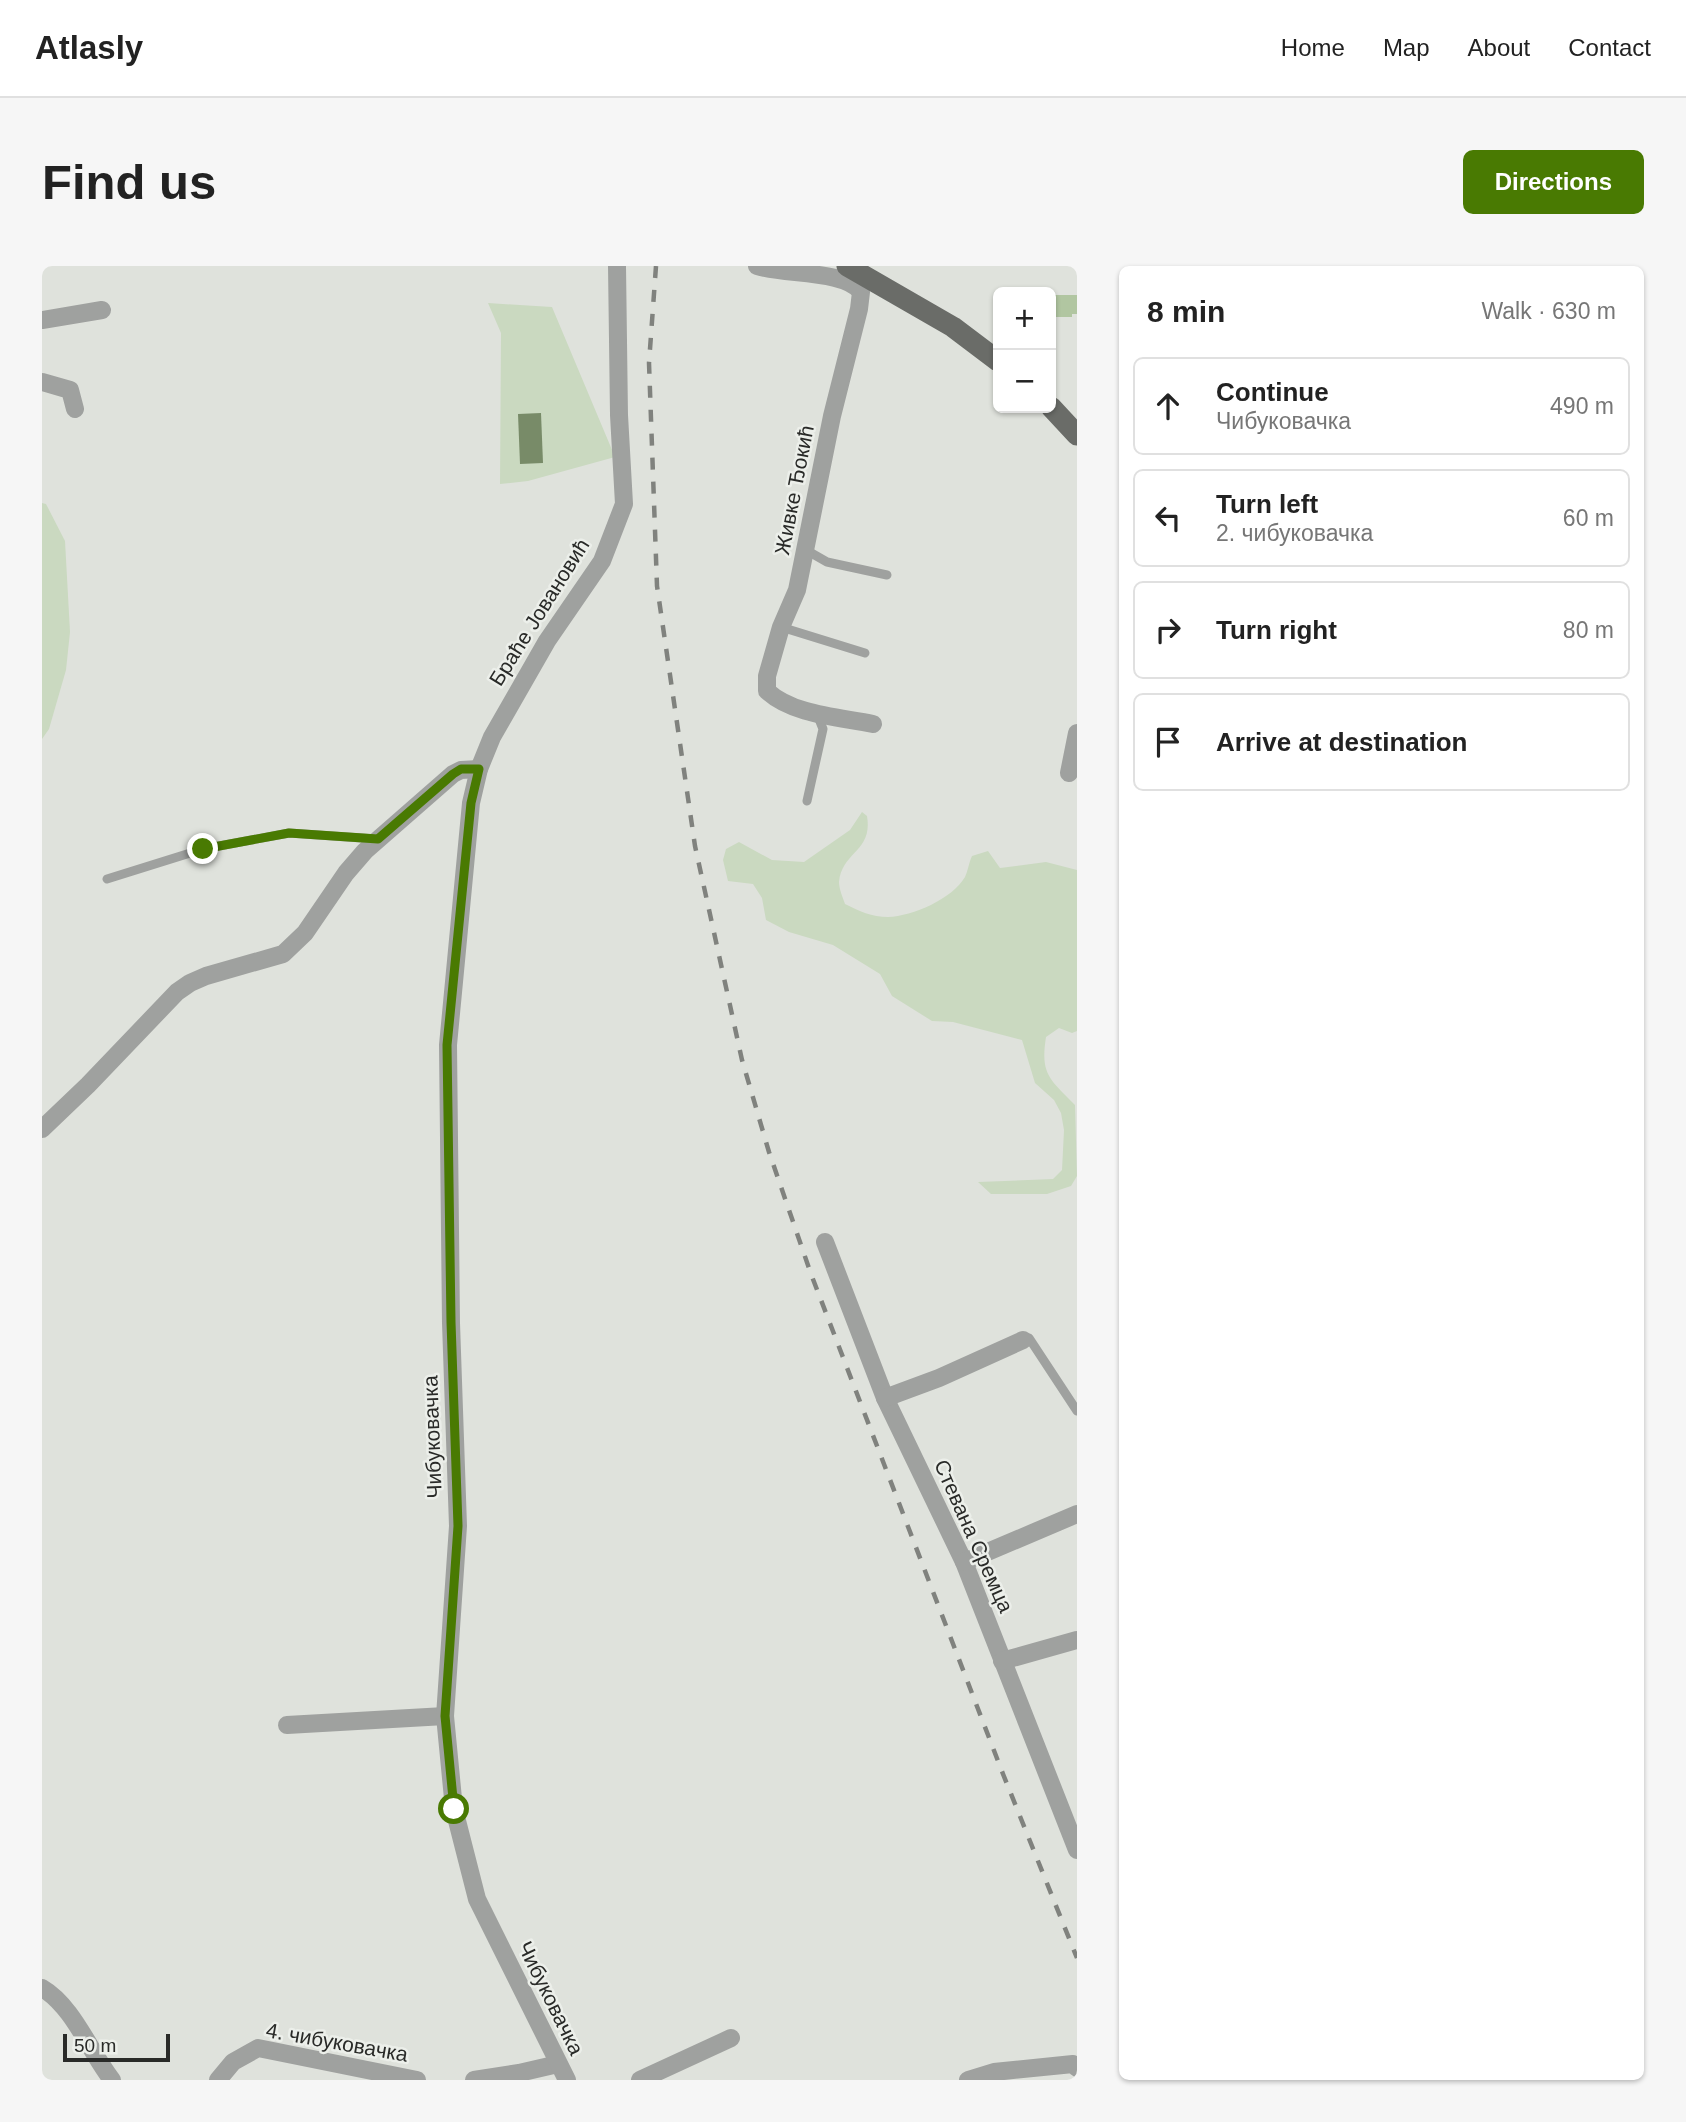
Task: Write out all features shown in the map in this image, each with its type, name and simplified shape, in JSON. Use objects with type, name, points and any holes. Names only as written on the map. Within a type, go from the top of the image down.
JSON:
[{"type":"main road","points":[[847,266],[953,327],[993,357]]},
{"type":"main road","points":[[1056,412],[1077,435]]},
{"type":"street","name":"Браће Јовановић","points":[[479,769],[511,700],[547,641],[602,561],[624,504],[619,415],[617,266]]},
{"type":"street","name":"Живке Ђокић","points":[[757,266],[779,272],[838,278],[848,281],[861,292],[832,416],[797,590],[781,627],[767,676],[767,691],[778,701],[816,713],[873,724]]},
{"type":"street","points":[[42,320],[102,310]]},
{"type":"street","points":[[42,382],[70,390],[75,409]]},
{"type":"street","points":[[1069,773],[1077,733]]},
{"type":"street","points":[[42,1129],[184,988],[206,976],[283,954],[293,946],[346,873],[378,839],[453,774],[461,769],[479,769]]},
{"type":"street","name":"Чибуковачка","points":[[479,769],[471,803],[447,1045],[451,1322],[458,1526],[445,1716],[454,1809],[477,1899],[567,2080]]},
{"type":"street","name":"Стевана Сремца","points":[[825,1242],[885,1398],[964,1562],[1077,1850]]},
{"type":"street","points":[[885,1398],[939,1378],[1023,1340]]},
{"type":"street","points":[[964,1562],[1077,1514]]},
{"type":"street","points":[[1002,1661],[1077,1640]]},
{"type":"street","points":[[287,1725],[445,1716]]},
{"type":"street","points":[[42,1988],[59,2002],[72,2018],[112,2080]]},
{"type":"street","points":[[640,2080],[731,2038]]},
{"type":"street","name":"4. чибуковачка","points":[[218,2080],[233,2062],[258,2048],[417,2080]]},
{"type":"street","points":[[474,2080],[558,2064]]},
{"type":"street","points":[[968,2080],[994,2072],[1073,2064],[1077,2068]]},
{"type":"lane","points":[[806,550],[827,562],[887,575]]},
{"type":"lane","points":[[781,627],[865,653]]},
{"type":"lane","points":[[807,801],[822,729],[816,713]]},
{"type":"lane","points":[[107,879],[203,849],[289,833],[378,839]]},
{"type":"lane","points":[[1023,1340],[1029,1338],[1077,1411]]},
{"type":"shaded area","points":[[488,303],[552,307],[615,457],[528,481],[500,484],[501,333]]},
{"type":"shaded area","points":[[541,413],[543,463],[520,464],[518,414]]},
{"type":"shaded area","points":[[42,503],[46,504],[65,541],[70,632],[66,670],[49,729],[42,739]]},
{"type":"shaded area","points":[[862,812],[867,816],[866,837],[845,864],[839,885],[845,904],[871,915],[898,916],[920,910],[942,899],[965,877],[972,856],[988,851],[1000,868],[1046,862],[1077,870],[1077,1031],[1072,1033],[1059,1028],[1046,1037],[1044,1050],[1049,1076],[1075,1105],[1077,1176],[1071,1186],[1047,1194],[991,1194],[978,1182],[1053,1179],[1062,1170],[1064,1130],[1061,1113],[1054,1100],[1035,1083],[1022,1040],[953,1022],[932,1021],[892,996],[880,974],[833,945],[789,932],[766,920],[762,898],[753,884],[728,881],[723,860],[726,849],[739,842],[772,860],[804,862],[850,830]]},
{"type":"building","points":[[1056,295],[1077,295],[1077,314],[1072,314],[1072,317],[1056,317]]},
{"type":"railway","points":[[656,266],[649,363],[657,586],[695,846],[742,1060],[769,1152],[811,1274],[1003,1774],[1077,1958]]},
{"type":"route","points":[[203,849],[289,833],[378,839],[453,774],[461,769],[479,769],[471,803],[447,1045],[451,1322],[458,1526],[445,1716],[454,1809]]}]
